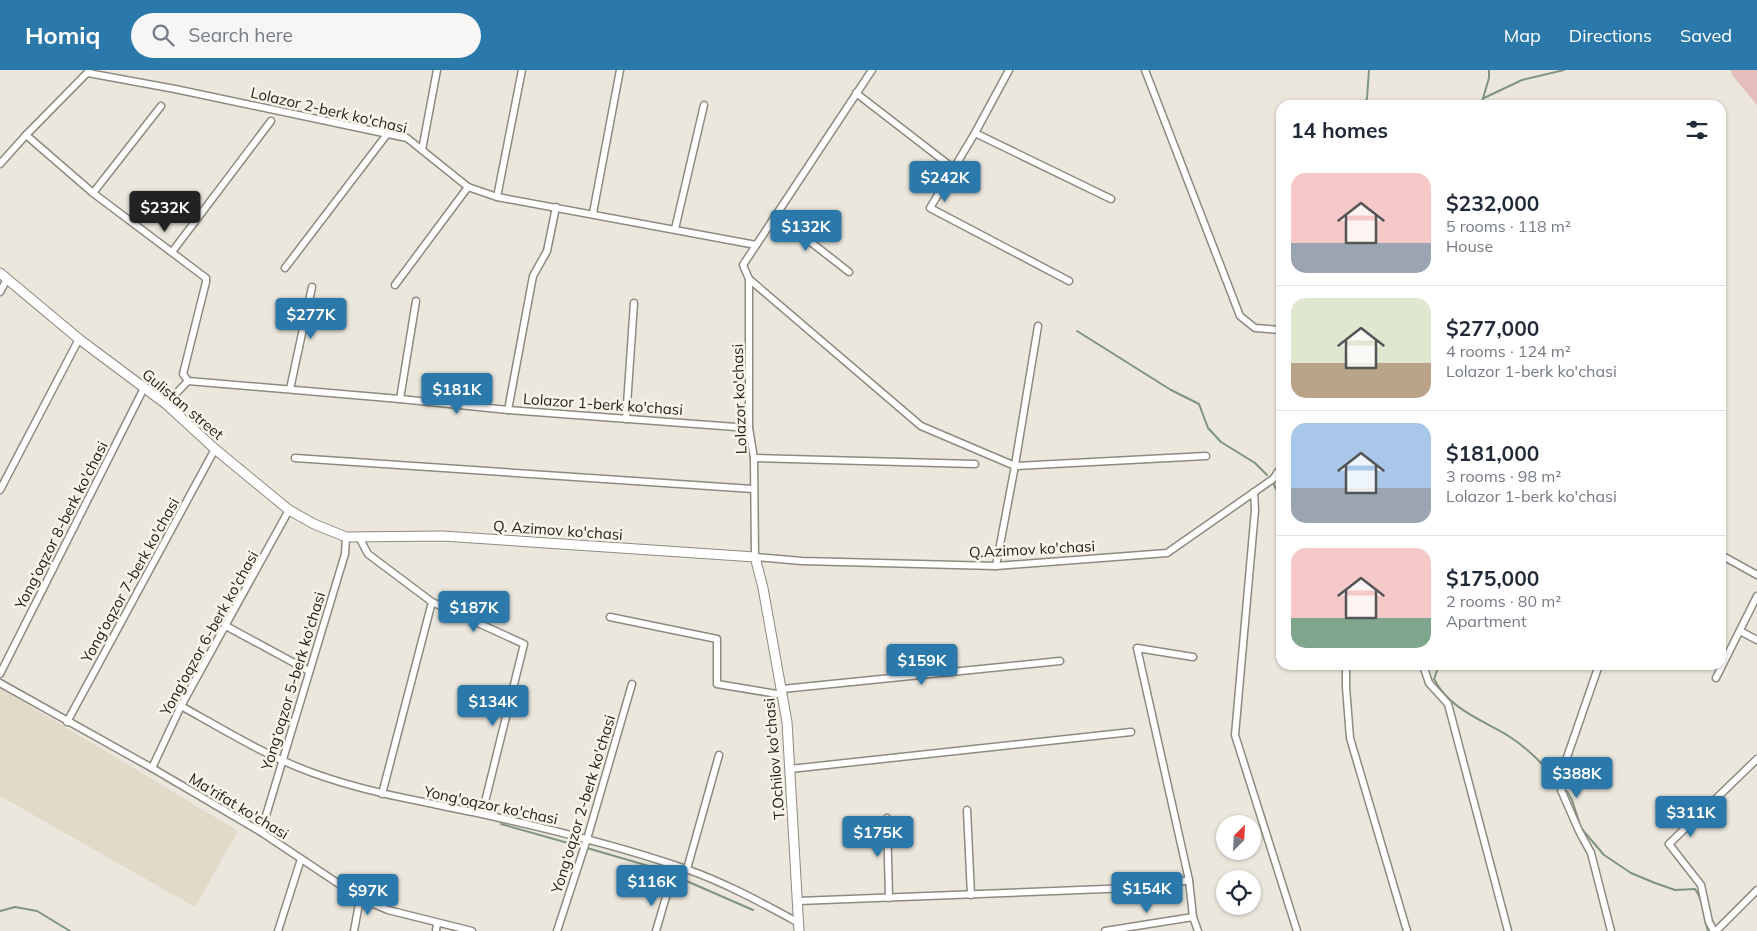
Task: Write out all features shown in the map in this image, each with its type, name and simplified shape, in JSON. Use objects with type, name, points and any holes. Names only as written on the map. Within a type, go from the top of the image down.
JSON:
[{"type":"main road","name":"Gulistan street","points":[[3,276],[79,339],[166,404],[215,449],[290,510],[314,524],[346,537],[359,537]]},
{"type":"main road","name":"Q. Azimov ko'chasi","points":[[359,537],[443,536],[755,558]]},
{"type":"main road","name":"T.Ochilov ko'chasi","points":[[755,558],[788,722],[799,927]]},
{"type":"street","points":[[422,150],[437,70]]},
{"type":"street","points":[[497,197],[522,70]]},
{"type":"street","points":[[593,213],[620,70]]},
{"type":"street","name":"Lolazor ko'chasi","points":[[755,558],[754,458],[749,428],[749,279],[744,266],[756,244],[872,70]]},
{"type":"street","points":[[1009,70],[975,133],[930,208],[1069,281]]},
{"type":"street","points":[[1145,70],[1240,316],[1255,328],[1276,330]]},
{"type":"street","points":[[0,164],[89,72]]},
{"type":"street","name":"Lolazor 2-berk ko'chasi","points":[[89,72],[406,138],[468,187],[497,197],[756,244]]},
{"type":"street","points":[[856,94],[953,168]]},
{"type":"street","points":[[676,230],[704,105]]},
{"type":"street","points":[[93,193],[161,106]]},
{"type":"street","points":[[172,252],[271,121]]},
{"type":"street","points":[[284,268],[388,133]]},
{"type":"street","points":[[975,133],[1111,199]]},
{"type":"street","points":[[26,135],[93,193],[204,276],[206,282],[183,374],[188,381],[166,404]]},
{"type":"street","points":[[395,285],[468,187]]},
{"type":"street","points":[[508,410],[533,276],[547,250],[556,207]]},
{"type":"street","points":[[776,215],[849,272]]},
{"type":"street","points":[[0,292],[3,276]]},
{"type":"street","points":[[749,279],[921,426],[1015,466],[1206,456]]},
{"type":"street","points":[[290,389],[312,287]]},
{"type":"street","points":[[400,399],[416,301]]},
{"type":"street","points":[[626,419],[634,303]]},
{"type":"street","points":[[996,566],[1038,326]]},
{"type":"street","points":[[0,490],[79,339]]},
{"type":"street","name":"Lolazor 1-berk ko'chasi","points":[[188,381],[508,410],[749,428]]},
{"type":"street","name":"Yong‘oqzor 8-berk ko'chasi","points":[[0,674],[144,388]]},
{"type":"street","name":"Yong‘oqzor 7-berk ko'chasi","points":[[67,722],[215,449]]},
{"type":"street","points":[[295,458],[753,489]]},
{"type":"street","points":[[754,458],[975,464]]},
{"type":"street","name":"Q.Azimov ko'chasi","points":[[755,558],[996,566],[1167,553],[1272,479],[1276,474]]},
{"type":"street","points":[[1254,492],[1254,520],[1234,734],[1297,931]]},
{"type":"street","name":"Yong‘oqzor 6-berk ko'chasi","points":[[152,768],[182,706],[290,510]]},
{"type":"street","name":"Yong‘oqzor 5-berk ko'chasi","points":[[260,832],[345,554],[346,537]]},
{"type":"street","points":[[359,537],[368,554],[432,602],[524,644],[482,814]]},
{"type":"street","points":[[1726,558],[1757,575]]},
{"type":"street","points":[[1726,658],[1757,596]]},
{"type":"street","points":[[382,794],[432,602]]},
{"type":"street","points":[[610,617],[717,639],[716,684],[782,692],[1060,661]]},
{"type":"street","points":[[226,626],[309,671]]},
{"type":"street","points":[[1740,631],[1757,640]]},
{"type":"street","points":[[1193,657],[1137,648],[1189,880],[1193,917],[1198,931]]},
{"type":"street","points":[[1346,670],[1350,738],[1407,931]]},
{"type":"street","points":[[1425,670],[1429,683],[1448,704],[1508,931]]},
{"type":"street","points":[[1597,670],[1565,763],[1562,790],[1579,832],[1591,853],[1611,931]]},
{"type":"street","points":[[1716,678],[1720,670]]},
{"type":"street","name":"Ma'rifat ko'chasi","points":[[0,683],[152,768],[260,832],[360,898],[388,910],[472,931]]},
{"type":"street","name":"Yong‘oqzor 2-berk ko'chasi","points":[[557,931],[587,839],[632,684]]},
{"type":"street","name":"Yong'oqzor ko'chasi","points":[[182,706],[281,761],[315,774],[382,794],[482,814],[587,839],[687,870],[743,893],[799,927]]},
{"type":"street","points":[[790,769],[1131,732]]},
{"type":"street","points":[[687,870],[719,755]]},
{"type":"street","points":[[1757,759],[1669,844],[1701,885],[1709,922],[1715,931],[1757,890]]},
{"type":"street","points":[[967,810],[971,895]]},
{"type":"street","points":[[888,818],[889,898]]},
{"type":"street","points":[[278,931],[301,859]]},
{"type":"street","points":[[798,901],[1156,887],[1189,880]]},
{"type":"street","points":[[656,931],[668,890]]},
{"type":"street","points":[[354,931],[360,898]]},
{"type":"street","points":[[1105,931],[1193,917]]},
{"type":"street","points":[[436,931],[437,923]]},
{"type":"shaded area","points":[[1731,70],[1757,70],[1757,105],[1732,75]]},
{"type":"shaded area","points":[[0,688],[238,831],[195,907],[0,796]]},
{"type":"waterway","points":[[1366,100],[1369,70]]},
{"type":"waterway","points":[[1482,100],[1489,78],[1489,70]]},
{"type":"waterway","points":[[1484,98],[1522,80],[1564,70]]},
{"type":"waterway","points":[[1077,331],[1171,390],[1199,404],[1208,428],[1221,442],[1255,463],[1267,475]]},
{"type":"waterway","points":[[1272,481],[1276,489]]},
{"type":"waterway","points":[[1437,670],[1434,679],[1449,699],[1468,713],[1524,747],[1559,782]]},
{"type":"waterway","points":[[1567,791],[1581,828],[1604,855],[1631,873],[1655,883],[1675,890],[1695,889],[1702,904],[1708,931]]},
{"type":"waterway","points":[[501,824],[582,847]]},
{"type":"waterway","points":[[587,848],[659,869],[753,910]]},
{"type":"waterway","points":[[0,911],[15,907],[37,911],[70,931]]}]
